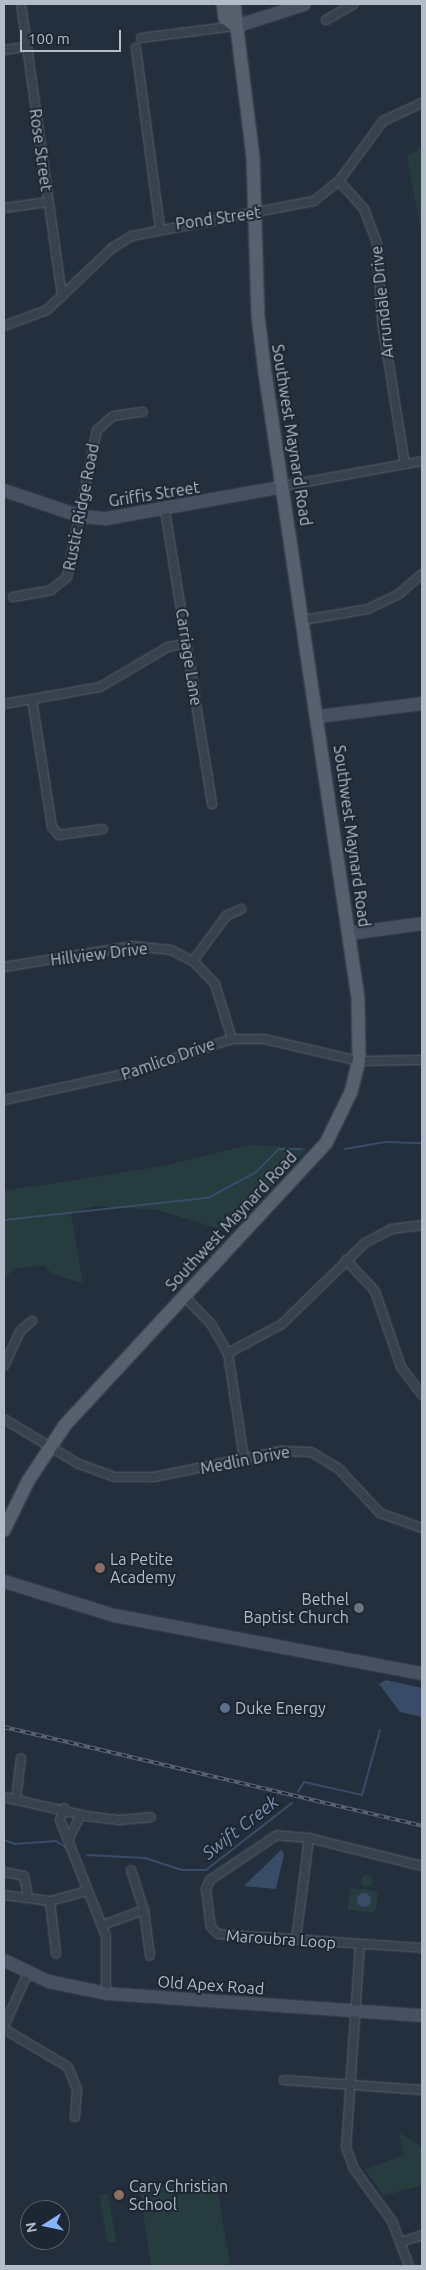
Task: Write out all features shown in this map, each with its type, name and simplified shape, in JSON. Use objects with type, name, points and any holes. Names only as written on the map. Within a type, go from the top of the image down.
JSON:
[{"type":"main road","name":"Southwest Maynard Road","points":[[223,4],[225,18],[235,26]]},
{"type":"main road","name":"Southwest Maynard Road","points":[[4,1530],[49,1447],[87,1399],[326,1143],[351,1092],[358,1061],[361,1022],[304,620],[258,316],[257,212],[234,4]]},
{"type":"street","name":"Rose Street","points":[[20,4],[62,296]]},
{"type":"street","points":[[141,38],[235,26],[304,4]]},
{"type":"street","points":[[326,20],[354,4]]},
{"type":"street","points":[[4,50],[26,47]]},
{"type":"street","points":[[136,48],[160,227]]},
{"type":"street","name":"Pond Street","points":[[4,326],[38,316],[62,296],[112,248],[160,227],[307,203],[339,181],[383,121],[422,103]]},
{"type":"street","name":"Arrundale Drive","points":[[339,181],[364,209],[377,243],[382,321],[405,464]]},
{"type":"street","points":[[4,208],[48,202]]},
{"type":"street","name":"Rustic Ridge Road","points":[[13,597],[63,583],[73,562],[97,430],[113,416],[143,412]]},
{"type":"street","points":[[283,486],[422,461]]},
{"type":"street","name":"Griffis Street","points":[[4,490],[81,516],[117,518],[283,486]]},
{"type":"street","name":"Carriage Lane","points":[[165,510],[212,804]]},
{"type":"street","points":[[304,620],[368,609],[399,594],[422,574]]},
{"type":"street","points":[[4,704],[100,686],[168,647],[187,643]]},
{"type":"street","points":[[32,699],[52,827],[59,835],[103,829]]},
{"type":"street","points":[[318,716],[422,703]]},
{"type":"street","points":[[232,1038],[220,992],[194,961],[226,916],[241,909]]},
{"type":"street","points":[[349,933],[422,923]]},
{"type":"street","name":"Hillview Drive","points":[[4,967],[146,946],[194,961]]},
{"type":"street","name":"Pamlico Drive","points":[[4,1100],[129,1073],[232,1038],[264,1039],[358,1061],[422,1060]]},
{"type":"street","points":[[228,1353],[282,1324],[346,1260],[384,1233],[422,1225]]},
{"type":"street","points":[[346,1260],[375,1291],[400,1367],[422,1395]]},
{"type":"street","points":[[184,1296],[211,1324],[228,1353],[244,1459]]},
{"type":"street","points":[[4,1366],[20,1331],[32,1321]]},
{"type":"street","name":"Medlin Drive","points":[[4,1419],[86,1468],[115,1477],[154,1477],[289,1450],[311,1452],[338,1468],[380,1513],[422,1528]]},
{"type":"street","points":[[4,1581],[114,1615],[422,1673]]},
{"type":"street","points":[[16,1799],[21,1758]]},
{"type":"street","points":[[4,1797],[64,1808],[81,1814],[119,1820],[151,1817]]},
{"type":"street","points":[[64,1808],[60,1820],[87,1892],[103,1925],[109,1960],[106,1993]]},
{"type":"street","points":[[68,1840],[81,1814]]},
{"type":"street","name":"Maroubra Loop","points":[[422,1866],[309,1838],[269,1838],[210,1880],[206,1889],[211,1927],[218,1934],[422,1948]]},
{"type":"street","points":[[296,1940],[309,1838]]},
{"type":"street","points":[[131,1870],[144,1910],[150,1956]]},
{"type":"street","points":[[4,1872],[24,1876],[28,1897]]},
{"type":"street","points":[[4,1895],[50,1901],[87,1892]]},
{"type":"street","points":[[50,1901],[56,1954]]},
{"type":"street","points":[[103,1925],[144,1910]]},
{"type":"street","points":[[360,1944],[349,2084],[348,2154],[401,2242],[409,2266]]},
{"type":"street","name":"Old Apex Road","points":[[4,1960],[28,1973],[106,1993],[422,2015]]},
{"type":"street","points":[[28,1973],[4,2028],[68,2068],[77,2089],[75,2117]]},
{"type":"street","points":[[284,2080],[422,2090]]},
{"type":"street","points":[[401,2242],[422,2235]]},
{"type":"green space","points":[[422,146],[422,236],[407,157]]},
{"type":"green space","points":[[251,1145],[307,1148],[228,1232],[158,1210],[95,1206],[71,1213],[83,1283],[54,1275],[44,1266],[16,1268],[4,1278],[4,1191],[157,1167]]},
{"type":"green space","points":[[365,1875],[369,1875],[373,1881],[369,1887],[365,1887],[361,1883],[361,1879]]},
{"type":"green space","points":[[350,1888],[378,1891],[376,1913],[348,1910]]},
{"type":"green space","points":[[399,2133],[422,2147],[422,2185],[384,2196],[365,2169],[404,2155]]},
{"type":"green space","points":[[215,2176],[230,2266],[151,2266],[140,2191]]},
{"type":"green space","points":[[108,2194],[116,2241],[107,2243],[99,2196]]},
{"type":"water","points":[[386,1680],[422,1688],[422,1717],[400,1712],[379,1684]]},
{"type":"water","points":[[281,1850],[284,1854],[276,1889],[244,1886]]},
{"type":"water","points":[[364,1893],[369,1895],[371,1900],[369,1905],[364,1907],[359,1905],[357,1900],[359,1895]]},
{"type":"waterway","points":[[345,1149],[385,1142],[422,1143]]},
{"type":"waterway","points":[[4,1220],[208,1198],[256,1172],[279,1149],[301,1149]]},
{"type":"waterway","name":"Swift Creek","points":[[298,1792],[304,1782],[362,1795],[380,1730]]},
{"type":"waterway","name":"Swift Creek","points":[[87,1855],[145,1858],[181,1870],[206,1870],[292,1803]]},
{"type":"waterway","name":"Swift Creek","points":[[4,1840],[15,1844],[56,1841],[67,1848]]},
{"type":"railway","points":[[4,1727],[422,1826]]},
{"type":"place","name":"La Petite Academy","points":[[100,1568]]},
{"type":"place","name":"Bethel Baptist Church","points":[[359,1608]]},
{"type":"place","name":"Duke Energy","points":[[225,1708]]},
{"type":"place","name":"Cary Christian School","points":[[119,2195]]}]
